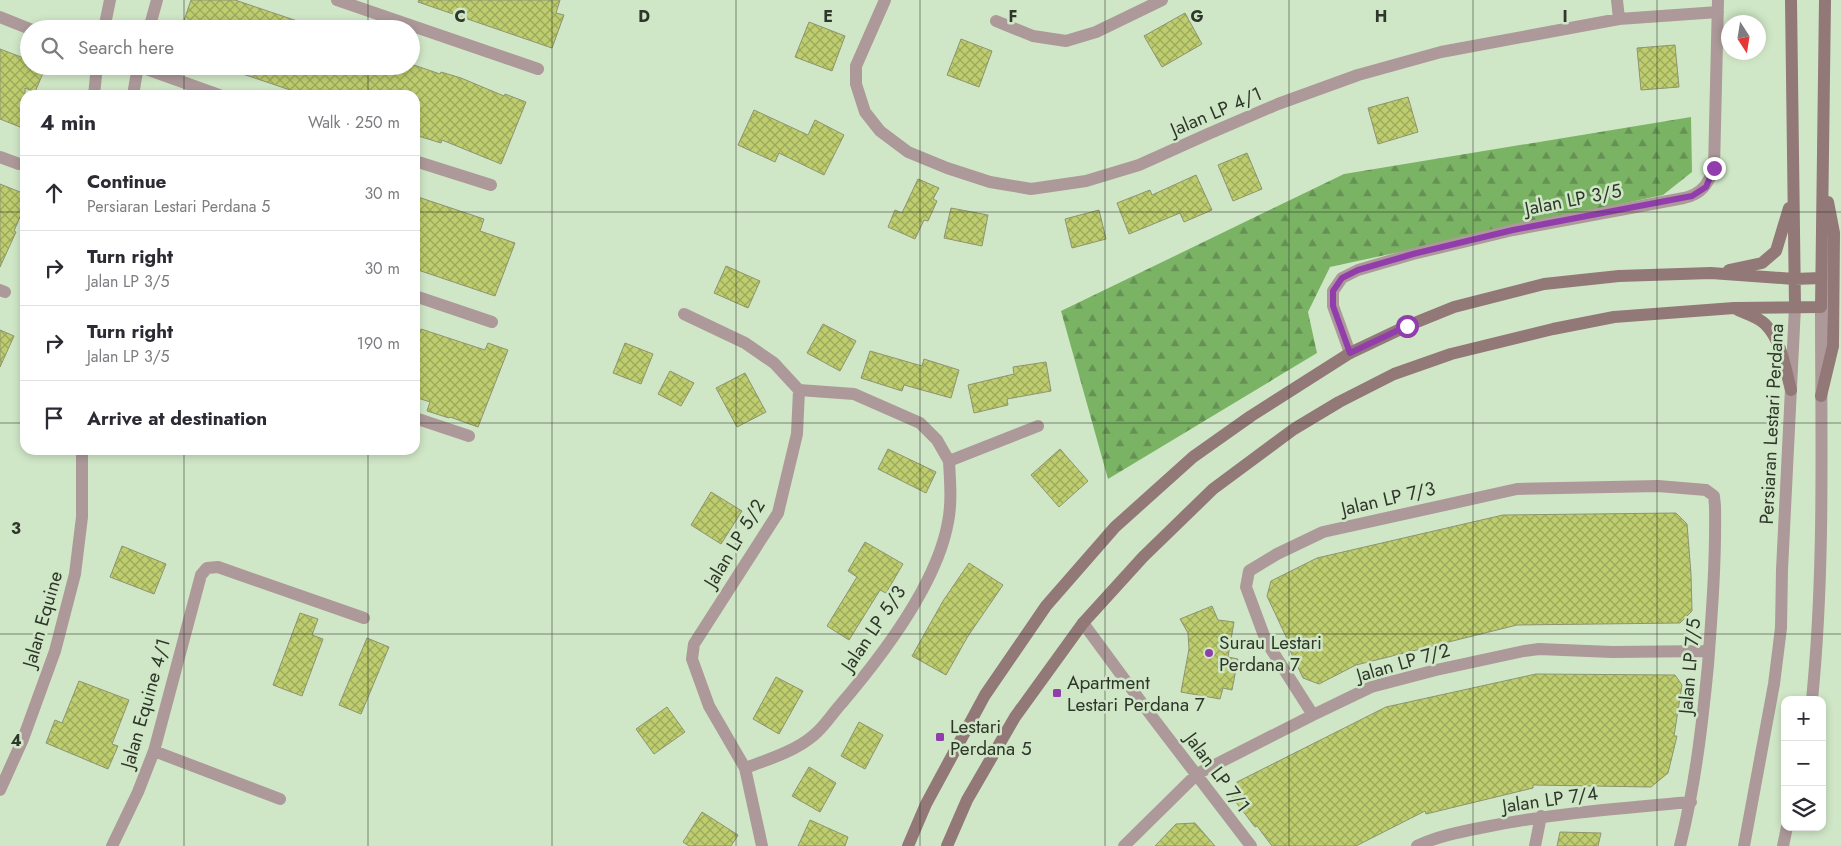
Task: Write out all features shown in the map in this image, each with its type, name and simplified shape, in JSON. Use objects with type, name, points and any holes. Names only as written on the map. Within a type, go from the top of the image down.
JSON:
[{"type":"main road","name":"Persiaran Lestari Perdana","points":[[1791,0],[1795,307]]},
{"type":"main road","points":[[947,846],[967,800],[1015,718],[1083,623],[1143,557],[1213,489],[1294,429],[1339,402],[1394,374],[1451,354],[1553,329],[1614,318],[1734,308],[1821,307],[1825,0]]},
{"type":"main road","points":[[1821,396],[1834,337],[1834,233],[1823,175]]},
{"type":"main road","points":[[1712,273],[1762,263],[1776,251],[1793,191]]},
{"type":"main road","points":[[908,846],[926,804],[985,695],[1046,606],[1115,527],[1193,458],[1251,416],[1350,353],[1454,306],[1544,284],[1619,276],[1712,273],[1794,279],[1821,278]]},
{"type":"main road","points":[[1734,308],[1765,324],[1775,336],[1791,390]]},
{"type":"street","points":[[106,20],[110,0]]},
{"type":"street","points":[[151,20],[157,0]]},
{"type":"street","points":[[336,0],[395,20]]},
{"type":"street","name":"Jalan LP 4/1","points":[[885,0],[856,66],[856,84],[865,112],[880,132],[908,152],[947,168],[990,182],[1031,189],[1086,181],[1139,165],[1278,104],[1358,75],[1442,52],[1619,20],[1718,6]]},
{"type":"street","points":[[996,21],[1032,36],[1066,41],[1096,32],[1162,0]]},
{"type":"street","points":[[1618,0],[1619,20]]},
{"type":"street","name":"Jalan LP 3/5","points":[[1350,353],[1333,306],[1333,291],[1342,278],[1358,270],[1413,254],[1513,230],[1684,198],[1692,196],[1706,187],[1714,168],[1718,6]]},
{"type":"street","points":[[0,17],[20,25]]},
{"type":"street","points":[[420,29],[538,69]]},
{"type":"street","points":[[95,90],[96,75]]},
{"type":"street","points":[[135,90],[137,75]]},
{"type":"street","points":[[163,75],[205,90]]},
{"type":"street","points":[[0,157],[19,164]]},
{"type":"street","points":[[420,163],[492,185]]},
{"type":"street","points":[[420,298],[492,322]]},
{"type":"street","name":"Persiaran Lestari Perdana","points":[[1744,846],[1774,684],[1782,628],[1783,560],[1795,307]]},
{"type":"street","points":[[1812,696],[1818,633],[1821,530],[1821,307]]},
{"type":"street","points":[[684,314],[745,343],[774,363],[799,390],[854,394],[920,423],[937,440],[949,461],[1038,426]]},
{"type":"street","name":"Jalan LP 5/2","points":[[762,846],[745,768],[709,706],[692,659],[694,644],[778,513],[797,434],[799,390]]},
{"type":"street","points":[[420,420],[469,436]]},
{"type":"street","name":"Jalan Equine","points":[[0,790],[4,772],[55,651],[75,574],[82,517],[82,455]]},
{"type":"street","name":"Jalan LP 5/3","points":[[745,768],[783,753],[813,736],[856,686],[913,608],[935,564],[949,521],[951,494],[949,461]]},
{"type":"street","name":"Jalan LP 7/3","points":[[1313,715],[1266,641],[1246,587],[1249,572],[1277,554],[1323,532],[1517,489],[1658,486],[1706,490]]},
{"type":"street","name":"Jalan LP 7/5","points":[[1680,846],[1691,802],[1702,727],[1709,651],[1715,566],[1715,506],[1714,496],[1706,490]]},
{"type":"street","name":"Jalan Equine 4/1","points":[[112,846],[138,792],[154,751],[201,575],[207,568],[218,566],[364,618]]},
{"type":"street","name":"Jalan LP 7/1","points":[[1083,623],[1251,846]]},
{"type":"street","name":"Jalan LP 7/2","points":[[1124,846],[1197,774],[1371,687],[1436,670],[1539,649],[1612,652],[1709,651]]},
{"type":"street","points":[[154,751],[280,799]]},
{"type":"street","name":"Jalan LP 7/4","points":[[1417,846],[1429,840],[1450,834],[1541,816],[1691,802]]},
{"type":"street","points":[[1535,846],[1541,816]]},
{"type":"street","points":[[1783,846],[1786,831]]},
{"type":"green space","points":[[1691,117],[1692,172],[1663,195],[1330,267],[1308,312],[1317,353],[1108,479],[1061,311],[1344,174]]},
{"type":"building","points":[[191,0],[235,0],[294,20],[184,20]]},
{"type":"building","points":[[419,0],[560,0],[556,13],[564,15],[552,48],[418,2]]},
{"type":"building","points":[[1185,13],[1202,44],[1162,67],[1144,36]]},
{"type":"building","points":[[809,22],[845,36],[832,71],[795,57]]},
{"type":"building","points":[[961,39],[992,51],[979,87],[947,75]]},
{"type":"building","points":[[1675,45],[1679,87],[1641,90],[1637,48]]},
{"type":"building","points":[[0,49],[20,57],[20,75],[42,75],[36,90],[25,88],[25,90],[20,90],[20,127],[0,119]]},
{"type":"building","points":[[420,67],[440,74],[441,72],[461,78],[504,96],[505,94],[526,102],[501,164],[442,140],[441,143],[420,137],[420,90],[290,90],[246,75],[420,75]]},
{"type":"building","points":[[1408,97],[1418,132],[1378,144],[1368,108]]},
{"type":"building","points":[[754,110],[808,135],[815,120],[844,135],[824,175],[779,153],[775,162],[738,145]]},
{"type":"building","points":[[1247,153],[1262,189],[1233,201],[1218,165]]},
{"type":"building","points":[[1196,175],[1212,210],[1184,222],[1180,213],[1129,234],[1117,203],[1150,190],[1152,195]]},
{"type":"building","points":[[918,179],[939,188],[933,199],[937,201],[928,221],[924,220],[915,239],[888,227],[895,210],[902,213]]},
{"type":"building","points":[[0,184],[20,192],[20,217],[14,231],[16,232],[0,267]]},
{"type":"building","points":[[420,198],[484,219],[480,231],[515,243],[495,296],[420,271]]},
{"type":"building","points":[[951,208],[988,215],[982,246],[944,238]]},
{"type":"building","points":[[1099,210],[1106,239],[1072,248],[1065,219]]},
{"type":"building","points":[[726,266],[760,281],[748,308],[714,293]]},
{"type":"building","points":[[823,324],[856,341],[840,371],[807,353]]},
{"type":"building","points":[[421,329],[485,350],[488,343],[508,350],[478,427],[427,411],[430,402],[420,399]]},
{"type":"building","points":[[0,330],[14,336],[0,367]]},
{"type":"building","points":[[625,343],[653,354],[641,384],[613,373]]},
{"type":"building","points":[[870,351],[922,366],[924,359],[959,370],[951,398],[904,385],[902,391],[861,378]]},
{"type":"building","points":[[1046,362],[1051,391],[1007,399],[1008,405],[974,413],[968,385],[1014,374],[1013,367]]},
{"type":"building","points":[[670,371],[694,383],[681,406],[658,394]]},
{"type":"building","points":[[745,373],[766,412],[737,427],[716,388]]},
{"type":"building","points":[[888,449],[936,472],[926,493],[878,469]]},
{"type":"building","points":[[1060,449],[1088,481],[1059,507],[1031,475]]},
{"type":"building","points":[[711,492],[742,511],[721,544],[691,525]]},
{"type":"building","points":[[1676,513],[1687,524],[1691,574],[1692,611],[1680,623],[1517,625],[1356,665],[1319,684],[1303,678],[1267,596],[1271,581],[1317,558],[1503,515]]},
{"type":"building","points":[[865,542],[903,564],[886,593],[880,590],[849,640],[827,626],[857,577],[848,571]]},
{"type":"building","points":[[122,546],[166,564],[154,594],[110,577]]},
{"type":"building","points":[[969,563],[1003,585],[968,636],[946,675],[912,656],[943,601]]},
{"type":"building","name":"Surau Lestari Perdana 7","points":[[1212,606],[1218,620],[1234,622],[1228,657],[1238,659],[1232,690],[1223,688],[1220,699],[1181,692],[1189,649],[1188,633],[1180,619]]},
{"type":"building","points":[[300,613],[318,619],[312,635],[323,639],[302,696],[273,685]]},
{"type":"building","points":[[367,638],[389,647],[361,714],[339,705]]},
{"type":"building","points":[[1536,674],[1675,675],[1682,685],[1674,736],[1677,736],[1668,773],[1651,787],[1533,785],[1533,788],[1426,814],[1425,811],[1356,846],[1272,846],[1232,797],[1237,782],[1386,707]]},
{"type":"building","points":[[776,677],[803,691],[779,734],[753,719]]},
{"type":"building","points":[[79,681],[129,700],[112,744],[118,746],[108,769],[46,743],[55,720],[62,723]]},
{"type":"building","points":[[667,707],[685,732],[654,754],[636,729]]},
{"type":"building","points":[[859,722],[883,735],[865,769],[841,756]]},
{"type":"building","points":[[809,767],[836,783],[820,812],[792,796]]},
{"type":"building","points":[[702,812],[738,835],[731,846],[689,846],[683,842]]},
{"type":"building","points":[[810,820],[848,837],[845,846],[798,846]]},
{"type":"building","points":[[1195,823],[1215,846],[1155,846],[1176,824]]},
{"type":"building","points":[[1560,832],[1601,833],[1598,846],[1557,846]]},
{"type":"place","name":"Surau Lestari Perdana 7","points":[[1209,653]]},
{"type":"place","name":"Apartment Lestari Perdana 7","points":[[1057,693]]},
{"type":"place","name":"Lestari Perdana 5","points":[[940,737]]},
{"type":"route","points":[[1407,326],[1350,353],[1333,306],[1333,291],[1342,278],[1358,270],[1413,254],[1513,230],[1692,196],[1706,187],[1714,168]]}]
